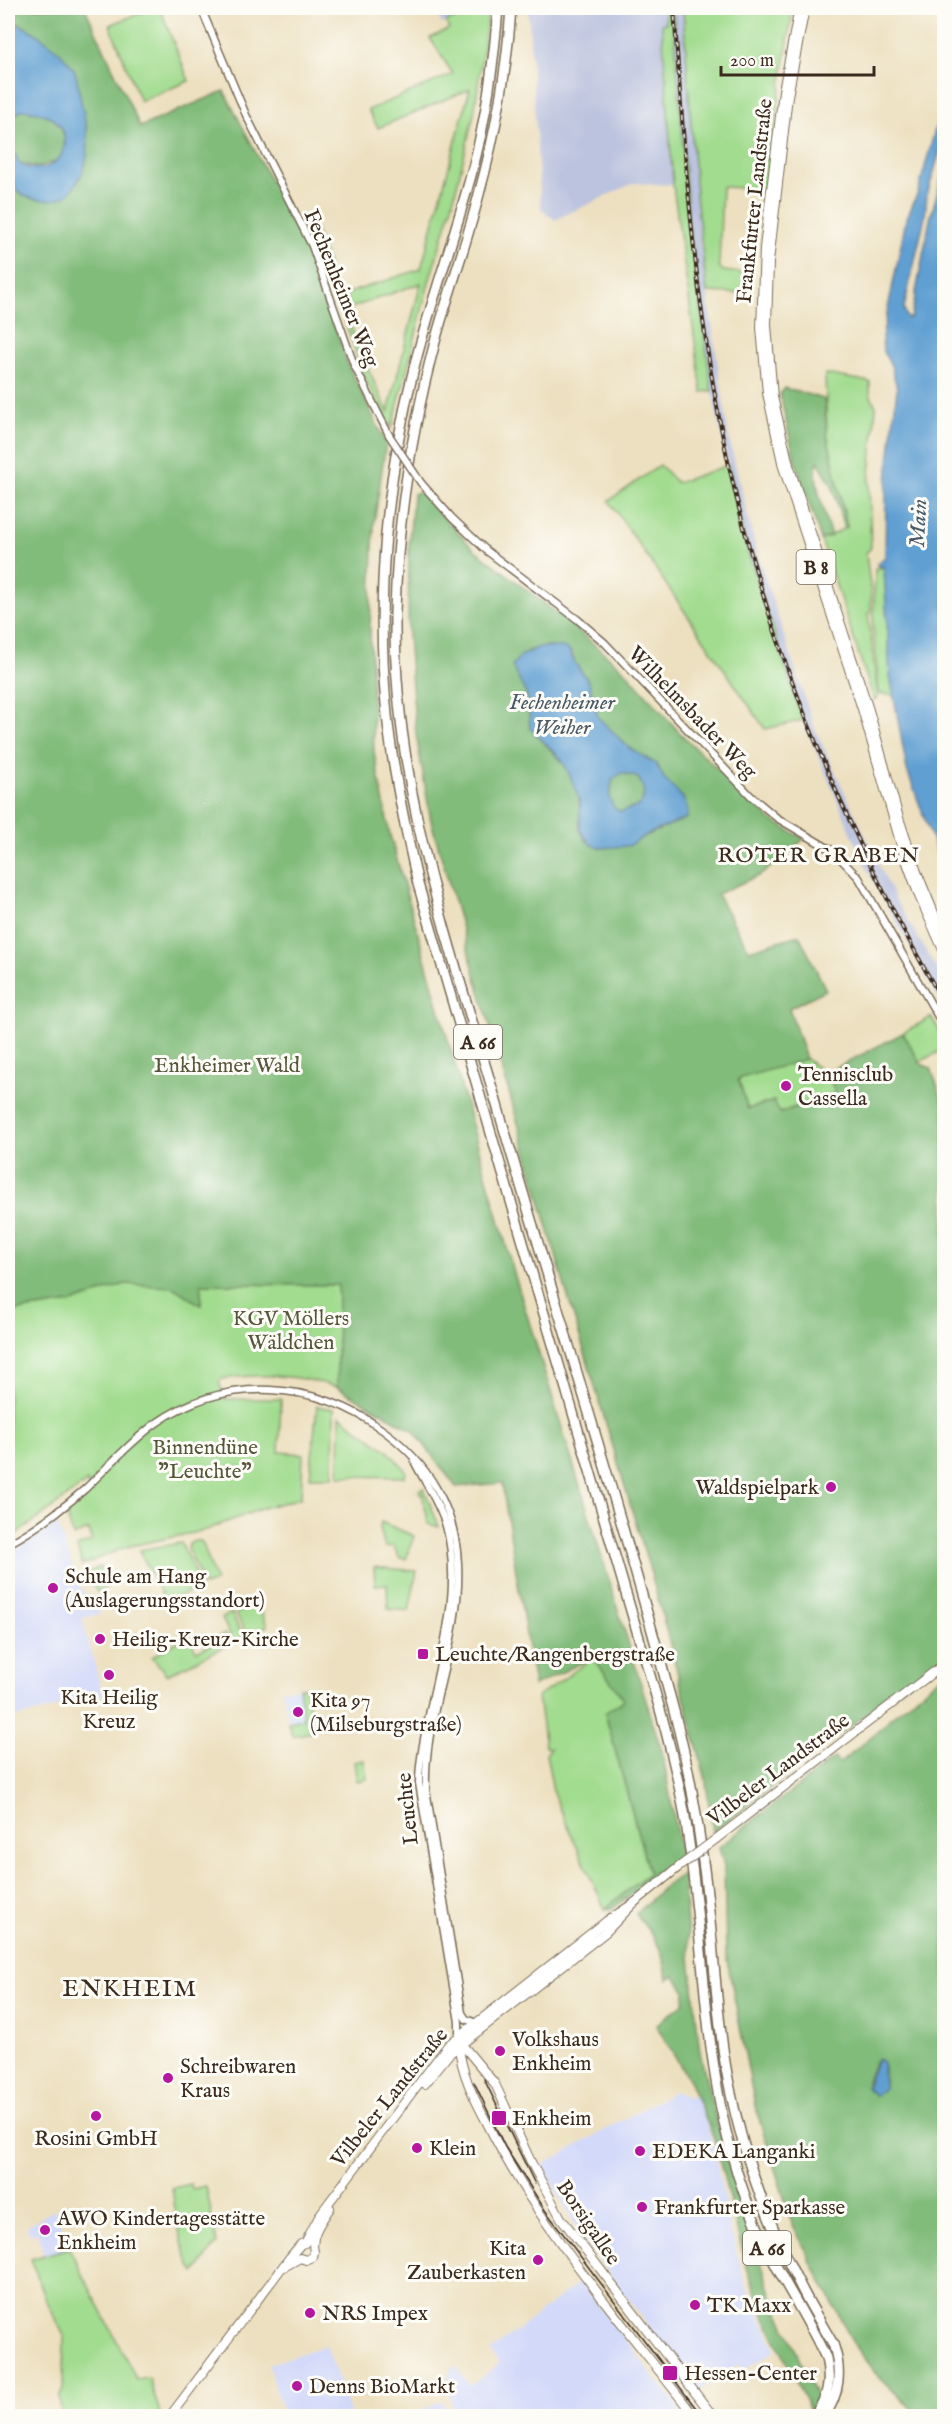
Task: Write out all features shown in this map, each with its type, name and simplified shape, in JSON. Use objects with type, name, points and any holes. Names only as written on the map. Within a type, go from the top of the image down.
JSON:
[{"type":"highway","name":"A 66","points":[[498,8],[491,74],[474,162],[414,366],[395,467],[387,537],[383,618],[387,713],[393,759],[399,799],[421,894],[672,1756],[685,1812],[713,2068],[731,2151],[743,2190],[766,2247],[826,2358],[828,2385],[824,2400],[813,2416]]},
{"type":"highway","name":"A 66","points":[[511,8],[501,101],[493,140],[477,205],[430,360],[404,493],[395,616],[396,667],[405,759],[421,843],[451,951],[608,1482],[684,1749],[701,1837],[726,2070],[740,2133],[770,2222],[802,2290],[837,2355],[838,2383],[831,2406],[824,2416]]},
{"type":"main road","name":"Frankfurter Landstraße","points":[[764,326],[764,248],[787,64],[798,8]]},
{"type":"main road","name":"Frankfurter Landstraße","points":[[764,326],[784,123],[805,8]]},
{"type":"main road","name":"B 8","points":[[764,326],[767,393],[778,448],[862,709],[887,802],[910,873],[945,952]]},
{"type":"main road","name":"B 8","points":[[764,326],[773,397],[789,465],[869,710],[891,792],[917,872],[945,937]]},
{"type":"main road","name":"Vilbeler Landstraße","points":[[309,2244],[323,2209],[457,2042],[476,2023],[945,1664]]},
{"type":"main road","name":"Vilbeler Landstraße","points":[[309,2244],[330,2208],[457,2042],[606,1932],[634,1903]]},
{"type":"main road","name":"Borsigallee","points":[[457,2042],[461,2061],[481,2112],[519,2181],[570,2255],[694,2416]]},
{"type":"main road","name":"Borsigallee","points":[[457,2042],[495,2084],[532,2164],[561,2218],[713,2416]]},
{"type":"main road","points":[[441,2063],[451,2059],[461,2061]]},
{"type":"main road","name":"Vilbeler Landstraße","points":[[170,2416],[283,2267],[298,2254],[301,2244],[309,2244]]},
{"type":"main road","name":"Vilbeler Landstraße","points":[[298,2254],[306,2260],[313,2257],[314,2252],[309,2244]]},
{"type":"street","name":"Fechenheimer Weg","points":[[201,8],[246,115],[312,246],[354,365],[389,435],[421,483],[452,518],[491,555]]},
{"type":"street","name":"Wilhelmsbader Weg","points":[[491,555],[591,631],[751,796],[777,818],[833,851],[855,872],[869,891],[945,1027]]},
{"type":"street","name":"Leuchte","points":[[8,1544],[61,1510],[154,1425],[189,1405],[222,1394],[244,1390],[276,1389],[326,1400],[350,1410],[379,1427],[412,1458],[436,1500],[450,1532],[458,1564],[458,1597],[425,1776],[458,2005],[457,2042]]},
{"type":"street","points":[[458,2005],[464,2017],[476,2023]]},
{"type":"shaded area","points":[[437,8],[467,8],[469,12],[442,24]]},
{"type":"shaded area","points":[[528,8],[665,8],[666,24],[662,25],[673,185],[634,183],[555,220],[541,209]]},
{"type":"shaded area","points":[[673,8],[683,8],[700,244],[729,439],[756,550],[814,727],[895,899],[944,981],[944,1008],[867,869],[805,726],[748,553],[715,406],[699,303],[688,214]]},
{"type":"shaded area","points":[[57,1524],[83,1591],[101,1613],[82,1619],[103,1695],[8,1720],[8,1555]]},
{"type":"shaded area","name":"Kita 97 (Milseburgstraße)","points":[[306,1687],[313,1732],[292,1736],[282,1690]]},
{"type":"shaded area","points":[[675,2091],[687,2097],[695,2095],[705,2120],[712,2140],[730,2229],[746,2285],[776,2350],[743,2371],[738,2364],[698,2392],[580,2235],[543,2167],[544,2164]]},
{"type":"shaded area","name":"AWO Kindertagesstätte Enkheim","points":[[55,2209],[69,2248],[44,2255],[37,2233],[30,2235],[26,2227]]},
{"type":"shaded area","points":[[580,2282],[685,2416],[454,2416],[446,2380],[452,2367],[456,2367],[471,2386],[499,2363],[490,2351]]},
{"type":"shaded area","points":[[326,2345],[351,2416],[284,2416],[268,2365]]},
{"type":"shaded area","points":[[442,2401],[450,2416],[410,2416]]},
{"type":"green space","name":"Enkheimer Wald","points":[[8,8],[85,8],[140,127],[224,91],[314,265],[348,365],[386,443],[374,524],[370,628],[374,752],[390,835],[514,1273],[662,1752],[681,1856],[611,1910],[606,1908],[649,1873],[605,1713],[624,1700],[593,1657],[534,1686],[502,1483],[456,1487],[413,1430],[337,1387],[338,1285],[201,1284],[201,1305],[173,1287],[125,1284],[71,1303],[8,1312],[8,159],[18,192],[28,197],[51,199],[62,197],[83,170],[87,128],[73,68],[37,34],[20,24],[8,21]]},
{"type":"green space","points":[[153,8],[160,8],[189,81],[140,101],[110,25]]},
{"type":"green space","points":[[467,8],[489,8],[474,114],[452,206],[429,282],[392,428],[365,378],[333,287],[308,227],[314,226],[361,353],[388,412],[421,283],[351,308],[345,294],[421,269],[470,89],[378,128],[368,110],[453,74],[430,38],[449,29],[446,22],[468,12]]},
{"type":"green space","points":[[665,8],[673,8],[688,214],[712,391],[702,392],[673,185],[662,24],[666,23]]},
{"type":"green space","points":[[683,8],[793,8],[765,189],[722,187],[719,266],[723,271],[745,273],[751,277],[751,294],[707,292],[696,194]]},
{"type":"green space","points":[[22,110],[46,114],[58,122],[64,142],[57,161],[37,167],[19,163],[11,148],[8,128],[15,116]]},
{"type":"green space","points":[[825,374],[870,382],[870,394],[876,407],[869,485],[871,548],[866,553],[871,594],[871,612],[868,613],[878,698],[874,700],[821,540],[847,527],[827,434]]},
{"type":"green space","points":[[785,388],[824,399],[827,434],[847,527],[844,528],[832,485],[818,461],[816,477],[831,536],[821,540],[794,456],[780,394]]},
{"type":"green space","points":[[660,465],[677,483],[728,465],[748,553],[803,720],[765,729],[609,501]]},
{"type":"green space","points":[[419,492],[474,549],[567,621],[626,672],[681,734],[771,820],[804,839],[762,874],[717,894],[749,950],[799,935],[826,990],[789,1008],[806,1059],[738,1079],[748,1109],[774,1101],[780,1113],[835,1093],[828,1072],[903,1033],[921,1064],[931,1068],[944,1105],[944,1657],[713,1832],[705,1776],[652,1577],[565,1287],[431,821],[416,734],[408,637],[409,544],[413,494]],"holes":[[[546,646],[571,652],[575,663],[586,678],[597,717],[629,748],[656,764],[664,778],[683,798],[687,818],[645,836],[586,841],[580,830],[579,797],[566,766],[530,728],[528,698],[521,681],[527,651]]]},
{"type":"green space","points":[[875,568],[884,568],[890,676],[894,695],[879,694],[873,627]]},
{"type":"green space","points":[[622,773],[637,777],[642,784],[644,795],[639,806],[621,812],[614,808],[609,797],[613,778]]},
{"type":"green space","name":"Tennisclub Cassella","points":[[931,1017],[944,1038],[944,1049],[920,1062],[903,1033]]},
{"type":"green space","name":"Tennisclub Cassella","points":[[806,1059],[830,1077],[835,1093],[779,1113],[774,1101],[748,1109],[738,1079]]},
{"type":"green space","points":[[125,1284],[174,1286],[200,1305],[201,1284],[338,1285],[337,1387],[280,1376],[222,1379],[219,1382],[225,1399],[281,1399],[279,1452],[303,1454],[301,1498],[263,1508],[206,1530],[126,1547],[82,1565],[77,1547],[92,1541],[89,1530],[73,1536],[66,1513],[91,1492],[87,1482],[22,1530],[8,1537],[8,1312],[71,1303]]},
{"type":"green space","points":[[317,1406],[334,1409],[333,1477],[310,1477]]},
{"type":"green space","points":[[340,1416],[388,1451],[406,1471],[405,1477],[339,1476]]},
{"type":"green space","points":[[424,1488],[439,1527],[428,1524],[423,1494],[420,1494],[419,1490]]},
{"type":"green space","points":[[381,1522],[414,1536],[406,1559],[399,1557],[393,1546],[385,1547],[380,1528]]},
{"type":"green space","points":[[201,1541],[203,1544],[216,1582],[204,1586],[188,1549],[189,1544]]},
{"type":"green space","points":[[181,1543],[201,1587],[166,1602],[139,1550]]},
{"type":"green space","points":[[100,1567],[111,1584],[97,1592],[87,1573]]},
{"type":"green space","points":[[374,1567],[417,1571],[409,1611],[388,1609],[387,1584],[375,1585]]},
{"type":"green space","points":[[258,1604],[267,1626],[247,1636],[236,1613]]},
{"type":"green space","points":[[232,1613],[243,1637],[233,1642],[222,1618]]},
{"type":"green space","points":[[225,1634],[230,1644],[167,1675],[152,1657],[188,1635],[196,1651],[211,1645],[209,1641]]},
{"type":"green space","points":[[594,1657],[624,1700],[605,1713],[649,1873],[605,1909],[554,1796],[546,1754],[551,1748],[545,1747],[538,1697]]},
{"type":"green space","points":[[944,1674],[944,2416],[919,2416],[874,2372],[854,2345],[792,2223],[755,2106],[726,1954],[724,1866],[719,1847],[834,1758],[840,1763]],"holes":[[[874,2063],[884,2067],[884,2083],[869,2092],[866,2083]]]},
{"type":"green space","points":[[306,1687],[313,1732],[292,1736],[288,1722],[303,1719],[299,1688]]},
{"type":"green space","points":[[364,1760],[367,1779],[357,1781],[354,1762]]},
{"type":"green space","points":[[683,1874],[700,2053],[727,2159],[772,2296],[818,2401],[810,2410],[765,2318],[746,2265],[714,2138],[690,2082],[656,2025],[684,2003],[685,1990],[674,1975],[667,1980],[664,1960],[658,1944],[636,1914],[663,1888]]},
{"type":"green space","points":[[191,2184],[192,2189],[206,2186],[217,2243],[195,2273],[183,2245],[172,2188]]},
{"type":"green space","points":[[69,2248],[137,2380],[149,2378],[161,2416],[61,2416],[64,2336],[46,2300],[31,2259]]},
{"type":"water","points":[[8,21],[35,33],[53,46],[68,61],[77,78],[86,127],[87,159],[72,189],[68,194],[57,199],[42,200],[27,197],[17,190],[13,179],[8,137],[19,163],[35,168],[48,166],[58,159],[64,148],[64,135],[58,124],[44,114],[22,110],[13,116],[8,126]]},
{"type":"water","name":"Main","points":[[944,97],[944,138],[927,195],[925,217],[904,308],[907,318],[911,318],[930,219],[944,169],[944,872],[907,770],[890,676],[884,567],[877,564],[885,557],[886,490],[897,388],[891,365],[883,352],[882,337],[906,220],[918,192]]},
{"type":"water","name":"Fechenheimer Weiher","points":[[539,647],[563,647],[569,650],[575,663],[589,682],[598,717],[629,748],[656,764],[664,778],[683,798],[688,810],[687,818],[648,834],[629,846],[601,848],[590,844],[580,830],[580,801],[568,771],[561,759],[530,728],[528,698],[512,665],[522,655]],"holes":[[[622,773],[637,777],[644,791],[639,806],[621,812],[614,808],[609,797],[613,779]]]},
{"type":"water","points":[[877,2059],[883,2062],[884,2088],[875,2096],[866,2087]]},
{"type":"tram line","points":[[484,2079],[535,2184]]},
{"type":"tram line","points":[[474,2082],[505,2147],[545,2210],[702,2416]]},
{"type":"railway","points":[[674,8],[688,192],[702,314],[723,436],[754,563],[796,693],[849,820],[910,943],[944,1003]]},
{"type":"place","name":"Tennisclub Cassella","points":[[786,1086]]},
{"type":"place","name":"Waldspielpark","points":[[831,1487]]},
{"type":"place","name":"Schule am Hang (Auslagerungsstandort)","points":[[53,1588]]},
{"type":"place","name":"Heilig-Kreuz-Kirche","points":[[100,1639]]},
{"type":"place","name":"Leuchte/Rangenbergstraße","points":[[423,1654]]},
{"type":"place","name":"Kita Heilig Kreuz","points":[[109,1675]]},
{"type":"place","name":"Kita 97 (Milseburgstraße)","points":[[298,1712]]},
{"type":"place","name":"Volkshaus Enkheim","points":[[500,2051]]},
{"type":"place","name":"Schreibwaren Kraus","points":[[168,2078]]},
{"type":"place","name":"Rosini GmbH","points":[[96,2116]]},
{"type":"place","name":"Enkheim","points":[[499,2118]]},
{"type":"place","name":"Klein","points":[[417,2148]]},
{"type":"place","name":"EDEKA Langanki","points":[[640,2151]]},
{"type":"place","name":"Frankfurter Sparkasse","points":[[642,2207]]},
{"type":"place","name":"AWO Kindertagesstätte Enkheim","points":[[45,2230]]},
{"type":"place","name":"Kita Zauberkasten","points":[[538,2260]]},
{"type":"place","name":"TK Maxx","points":[[695,2305]]},
{"type":"place","name":"NRS Impex","points":[[310,2313]]},
{"type":"place","name":"Hessen-Center","points":[[670,2373]]},
{"type":"place","name":"Denns BioMarkt","points":[[297,2386]]},
{"type":"district","name":"ROTER GRABEN","points":[[819,854]]},
{"type":"district","name":"ENKHEIM","points":[[130,1988]]},
{"type":"park label","name":"KGV Möllers Wäldchen","points":[[291,1330]]},
{"type":"park label","name":"Binnendüne \"Leuchte\"","points":[[205,1459]]}]
